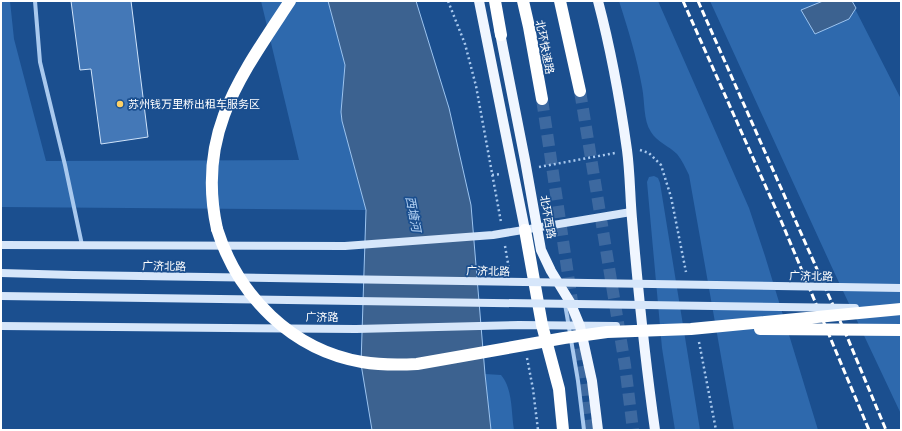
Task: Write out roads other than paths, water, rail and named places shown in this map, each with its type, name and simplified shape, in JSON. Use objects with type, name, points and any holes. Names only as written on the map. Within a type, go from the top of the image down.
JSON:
[{"type":"highway","points":[[290,1],[250,62],[227,107],[216,139],[211,166],[211,179],[212,206],[217,229],[230,263],[240,280],[258,302],[280,324],[302,340],[335,356],[362,362],[393,365],[424,362],[601,333],[691,329],[901,330]]},
{"type":"highway","points":[[495,1],[501,35]]},
{"type":"highway","name":"北环快速路","points":[[523,1],[542,99]]},
{"type":"highway","points":[[560,1],[580,91]]},
{"type":"highway","points":[[525,230],[542,325],[558,389],[563,430]]},
{"type":"highway","points":[[691,329],[901,309]]},
{"type":"main road","points":[[479,1],[525,230]]},
{"type":"main road","name":"北环西路","points":[[492,1],[501,35],[541,250],[546,262],[570,302],[580,326],[592,381],[598,430]]},
{"type":"main road","points":[[598,1],[613,68],[627,151],[631,212],[642,326],[655,430]]},
{"type":"main road","points":[[1,245],[345,246],[488,236],[631,212]]},
{"type":"main road","name":"广济北路","points":[[1,273],[901,288]]},
{"type":"main road","points":[[1,296],[901,309]]},
{"type":"main road","name":"广济路","points":[[1,326],[356,329],[542,325],[642,326]]},
{"type":"street","points":[[34,1],[40,62],[65,165],[82,245]]},
{"type":"street","points":[[562,288],[578,381],[584,430]]},
{"type":"water","name":"西塘河","points":[[328,1],[416,1],[449,108],[471,205],[491,430],[372,430],[361,364],[366,210],[342,121],[341,112],[345,65]]},
{"type":"water","points":[[823,1],[852,1],[856,8],[849,19],[815,34],[801,10]]},
{"type":"tunnel","points":[[580,91],[625,365],[633,430]]},
{"type":"tunnel","points":[[542,99],[582,369],[589,430]]},
{"type":"railway","points":[[683,1],[782,223],[869,430]]},
{"type":"railway","points":[[698,1],[848,339],[886,430]]},
{"type":"place","name":"苏州钱万里桥出租车服务区","points":[[120,104]]}]
